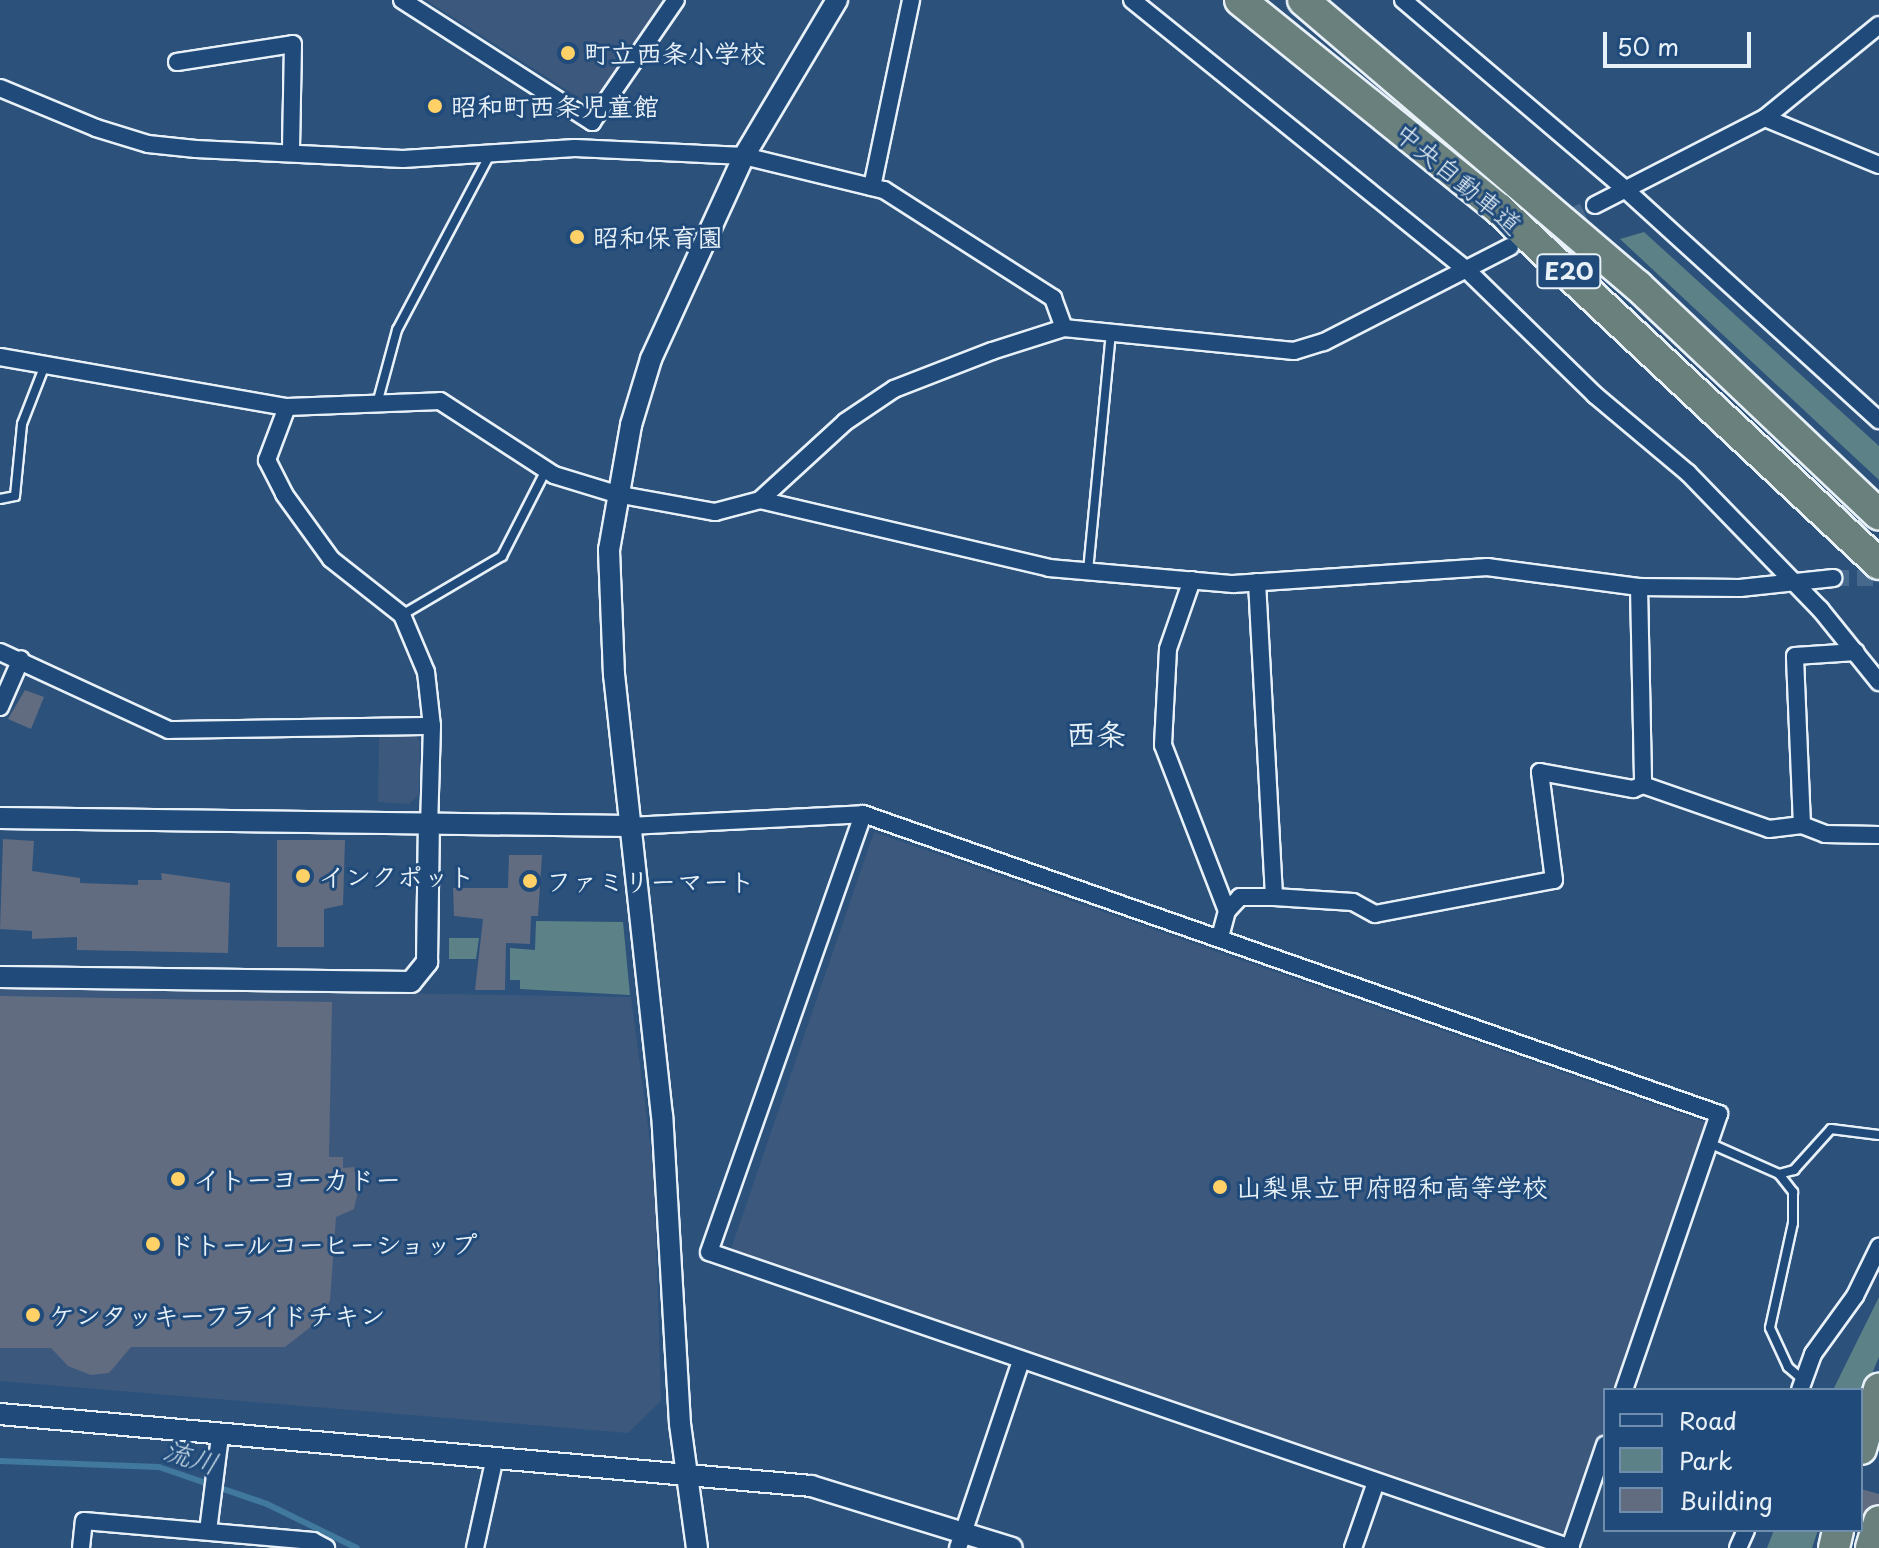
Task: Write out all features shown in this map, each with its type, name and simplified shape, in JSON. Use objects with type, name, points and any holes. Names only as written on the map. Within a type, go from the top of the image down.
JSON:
[{"type":"highway","name":"中央自動車道","points":[[1240,0],[1580,281],[1879,564]]},
{"type":"highway","name":"中央自動車道","points":[[1303,0],[1627,275],[1879,515]]},
{"type":"highway","points":[[1580,281],[1605,321],[1879,586]]},
{"type":"highway","points":[[1863,1442],[1879,1389]]},
{"type":"highway","points":[[1871,1548],[1879,1521]]},
{"type":"street","points":[[402,0],[592,122],[676,0]]},
{"type":"street","points":[[697,1548],[685,1475],[662,1116],[629,826],[609,612],[616,494],[651,359],[744,156],[837,0]]},
{"type":"street","points":[[872,187],[911,0]]},
{"type":"street","points":[[1132,0],[1467,270],[1595,395],[1688,473],[1794,584],[1879,682]]},
{"type":"street","points":[[1403,0],[1626,190],[1879,420]]},
{"type":"street","points":[[1595,205],[1765,118],[1879,25]]},
{"type":"street","points":[[177,62],[293,44],[291,153]]},
{"type":"street","points":[[0,88],[148,144],[403,159],[575,148],[744,156],[872,187],[1053,298],[1064,328]]},
{"type":"street","points":[[1765,118],[1879,165]]},
{"type":"street","points":[[0,357],[287,407],[378,400],[440,401],[547,469],[616,494],[715,512],[760,500],[845,422],[894,389],[1064,328],[1294,351],[1510,247]]},
{"type":"street","points":[[0,977],[411,982],[427,962],[432,726],[426,672],[402,615],[331,559],[284,494],[267,460],[287,407]]},
{"type":"street","points":[[760,500],[1049,568],[1192,580],[1257,582],[1487,567],[1639,587],[1794,584],[1833,578]]},
{"type":"street","points":[[1192,580],[1168,649],[1163,745],[1227,911]]},
{"type":"street","points":[[1257,582],[1274,897]]},
{"type":"street","points":[[1639,587],[1643,785]]},
{"type":"street","points":[[0,652],[21,659],[169,730],[432,726]]},
{"type":"street","points":[[1802,825],[1795,656],[1856,652]]},
{"type":"street","points":[[0,707],[21,659]]},
{"type":"street","points":[[1220,938],[1227,911],[1240,897],[1353,902],[1375,914],[1554,880],[1540,772],[1633,789],[1643,785],[1755,826],[1802,825],[1825,834],[1879,835]]},
{"type":"street","points":[[863,814],[709,1252],[1570,1548],[1603,1451]]},
{"type":"street","points":[[0,818],[429,826],[629,826],[863,814],[1220,938],[1719,1114],[1625,1388]]},
{"type":"street","points":[[1801,1385],[1879,1247]]},
{"type":"street","points":[[960,1539],[1021,1361]]},
{"type":"street","points":[[0,1414],[220,1436],[811,1486],[960,1539],[1012,1548]]},
{"type":"street","points":[[208,1531],[220,1436]]},
{"type":"street","points":[[475,1548],[495,1457]]},
{"type":"street","points":[[1353,1548],[1376,1482]]},
{"type":"street","points":[[81,1548],[84,1521],[313,1541],[326,1548]]},
{"type":"lane","points":[[378,400],[397,330],[491,153]]},
{"type":"lane","points":[[1088,571],[1111,333]]},
{"type":"lane","points":[[0,499],[15,496],[22,424],[45,365]]},
{"type":"lane","points":[[402,615],[502,556],[547,469]]},
{"type":"lane","points":[[1779,1174],[1794,1170],[1831,1129],[1879,1135]]},
{"type":"lane","points":[[1709,1143],[1779,1174],[1793,1192],[1793,1223],[1770,1328],[1788,1367],[1801,1385]]},
{"type":"shaded area","name":"町立西条小学校","points":[[426,0],[663,0],[592,106]]},
{"type":"shaded area","points":[[379,734],[415,734],[420,742],[419,795],[409,804],[378,802]]},
{"type":"shaded area","name":"山梨県立甲府昭和高等学校","points":[[874,832],[1710,1124],[1620,1388],[1603,1388],[1603,1439],[1569,1539],[756,1263],[731,1249]]},
{"type":"shaded area","points":[[0,987],[631,997],[654,1172],[661,1401],[628,1433],[0,1381]]},
{"type":"green space","points":[[1644,232],[1879,446],[1879,480],[1620,239]]},
{"type":"green space","points":[[536,921],[623,922],[630,995],[520,989],[520,980],[510,980],[510,948],[535,950]]},
{"type":"green space","points":[[449,938],[479,938],[476,959],[449,959]]},
{"type":"green space","points":[[1879,1297],[1879,1357],[1863,1395],[1863,1388],[1834,1388]]},
{"type":"green space","points":[[1773,1532],[1817,1532],[1812,1548],[1767,1548]]},
{"type":"building","points":[[25,690],[44,697],[31,729],[8,719]]},
{"type":"building","points":[[3,839],[34,841],[32,871],[80,878],[80,883],[138,885],[138,880],[162,880],[161,873],[230,883],[228,953],[77,950],[77,937],[32,939],[32,931],[0,929]]},
{"type":"building","points":[[277,840],[345,840],[343,905],[324,909],[324,947],[277,947]]},
{"type":"building","points":[[509,855],[542,855],[538,916],[531,916],[530,944],[506,943],[505,990],[475,990],[483,919],[454,916],[453,888],[508,888]]},
{"type":"building","name":"イトーヨーカドー","points":[[0,996],[332,1002],[329,1157],[343,1157],[343,1168],[354,1167],[358,1191],[354,1209],[336,1217],[330,1300],[322,1318],[285,1347],[131,1347],[109,1373],[91,1375],[68,1366],[51,1348],[0,1348]]},
{"type":"building","points":[[1863,1490],[1879,1494],[1879,1504],[1863,1516]]},
{"type":"waterway","name":"流川","points":[[0,1461],[159,1467],[267,1504],[357,1548]]},
{"type":"tunnel","points":[[1526,239],[1595,205]]},
{"type":"tunnel","points":[[1833,578],[1879,578]]},
{"type":"place","name":"町立西条小学校","points":[[568,53]]},
{"type":"place","name":"昭和町西条児童館","points":[[435,106]]},
{"type":"place","name":"昭和保育園","points":[[577,237]]},
{"type":"place","name":"インクポット","points":[[303,876]]},
{"type":"place","name":"ファミリーマート","points":[[530,881]]},
{"type":"place","name":"イトーヨーカドー","points":[[178,1179]]},
{"type":"place","name":"山梨県立甲府昭和高等学校","points":[[1220,1187]]},
{"type":"place","name":"ドトールコーヒーショップ","points":[[153,1244]]},
{"type":"place","name":"ケンタッキーフライドチキン","points":[[33,1315]]},
{"type":"district","name":"西条","points":[[1096,733]]}]
